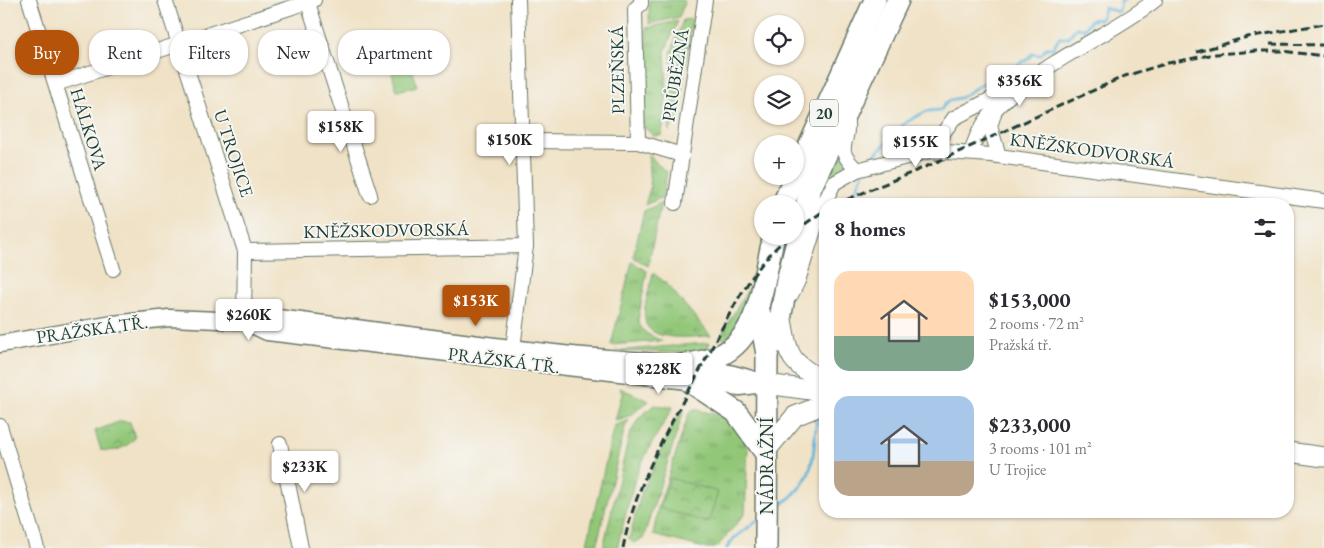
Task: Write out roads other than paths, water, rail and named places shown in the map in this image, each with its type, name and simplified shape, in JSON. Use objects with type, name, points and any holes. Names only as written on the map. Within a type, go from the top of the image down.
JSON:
[{"type":"main road","name":"20","points":[[787,195],[875,0]]},
{"type":"main road","name":"20","points":[[766,354],[781,314],[787,281],[811,187],[898,0]]},
{"type":"main road","points":[[678,366],[718,357],[728,351],[745,335],[758,305],[772,245]]},
{"type":"main road","points":[[758,305],[766,354]]},
{"type":"main road","points":[[781,314],[789,353],[801,368],[819,385]]},
{"type":"main road","name":"NÁDRAŽNÍ","points":[[766,354],[766,543]]},
{"type":"main road","points":[[692,383],[736,412],[765,452],[795,416],[817,406]]},
{"type":"main road","name":"PRAŽSKÁ TŘ.","points":[[766,384],[819,385]]},
{"type":"main road","points":[[1294,453],[1324,457]]},
{"type":"street","name":"HÁLKOVA","points":[[29,0],[113,269]]},
{"type":"street","name":"U TROJICE","points":[[165,0],[175,30]]},
{"type":"street","points":[[513,348],[526,246],[518,0]]},
{"type":"street","name":"PLZEŇSKÁ","points":[[638,142],[635,9],[641,4],[641,0]]},
{"type":"street","name":"PRŮBĚŽNÁ","points":[[675,203],[705,0]]},
{"type":"street","points":[[930,150],[954,118],[968,109],[1025,82],[1130,19],[1155,0]]},
{"type":"street","points":[[222,30],[310,1],[370,195]]},
{"type":"street","points":[[56,84],[170,47]]},
{"type":"street","name":"U TROJICE","points":[[189,75],[245,251],[244,321]]},
{"type":"street","points":[[972,152],[975,137],[995,112],[1025,82]]},
{"type":"street","points":[[995,112],[990,126],[999,156]]},
{"type":"street","points":[[846,113],[848,130],[843,152],[846,159],[858,170]]},
{"type":"street","points":[[524,141],[638,142],[682,155]]},
{"type":"street","name":"KNĚŽSKODVORSKÁ","points":[[826,198],[834,183],[841,177],[858,170],[930,150],[972,152],[1324,201]]},
{"type":"street","name":"KNĚŽSKODVORSKÁ","points":[[781,314],[798,281],[819,214]]},
{"type":"street","name":"KNĚŽSKODVORSKÁ","points":[[245,251],[526,246]]},
{"type":"street","name":"PRAŽSKÁ TŘ.","points":[[0,344],[113,324],[160,319],[244,321],[270,317],[513,348],[678,366],[742,375],[766,384]]},
{"type":"street","name":"PRAŽSKÁ TŘ.","points":[[244,321],[267,332],[692,383],[740,387],[766,384]]},
{"type":"street","points":[[0,426],[37,548]]},
{"type":"street","points":[[280,444],[301,548]]},
{"type":"waterway","points":[[869,161],[905,123],[927,111],[941,110],[949,101],[960,98],[986,81],[1015,67],[1027,60],[1032,54],[1041,55],[1046,48],[1053,48],[1059,38],[1068,38],[1076,28],[1084,29],[1091,20],[1101,19],[1104,8],[1119,12],[1121,2],[1124,0]]},
{"type":"waterway","points":[[853,198],[863,173]]},
{"type":"waterway","points":[[774,510],[798,490],[810,470],[813,459],[817,415]]},
{"type":"waterway","points":[[727,548],[733,539],[758,520]]},
{"type":"railway","points":[[1197,52],[1247,37],[1324,24]]},
{"type":"railway","points":[[1270,44],[1324,45]]},
{"type":"railway","points":[[850,198],[930,165],[1125,76],[1168,63],[1216,54],[1257,51],[1281,51],[1324,56]]},
{"type":"railway","points":[[804,225],[819,214]]},
{"type":"railway","points":[[623,548],[636,500],[655,455],[739,298],[761,265],[779,245]]}]
